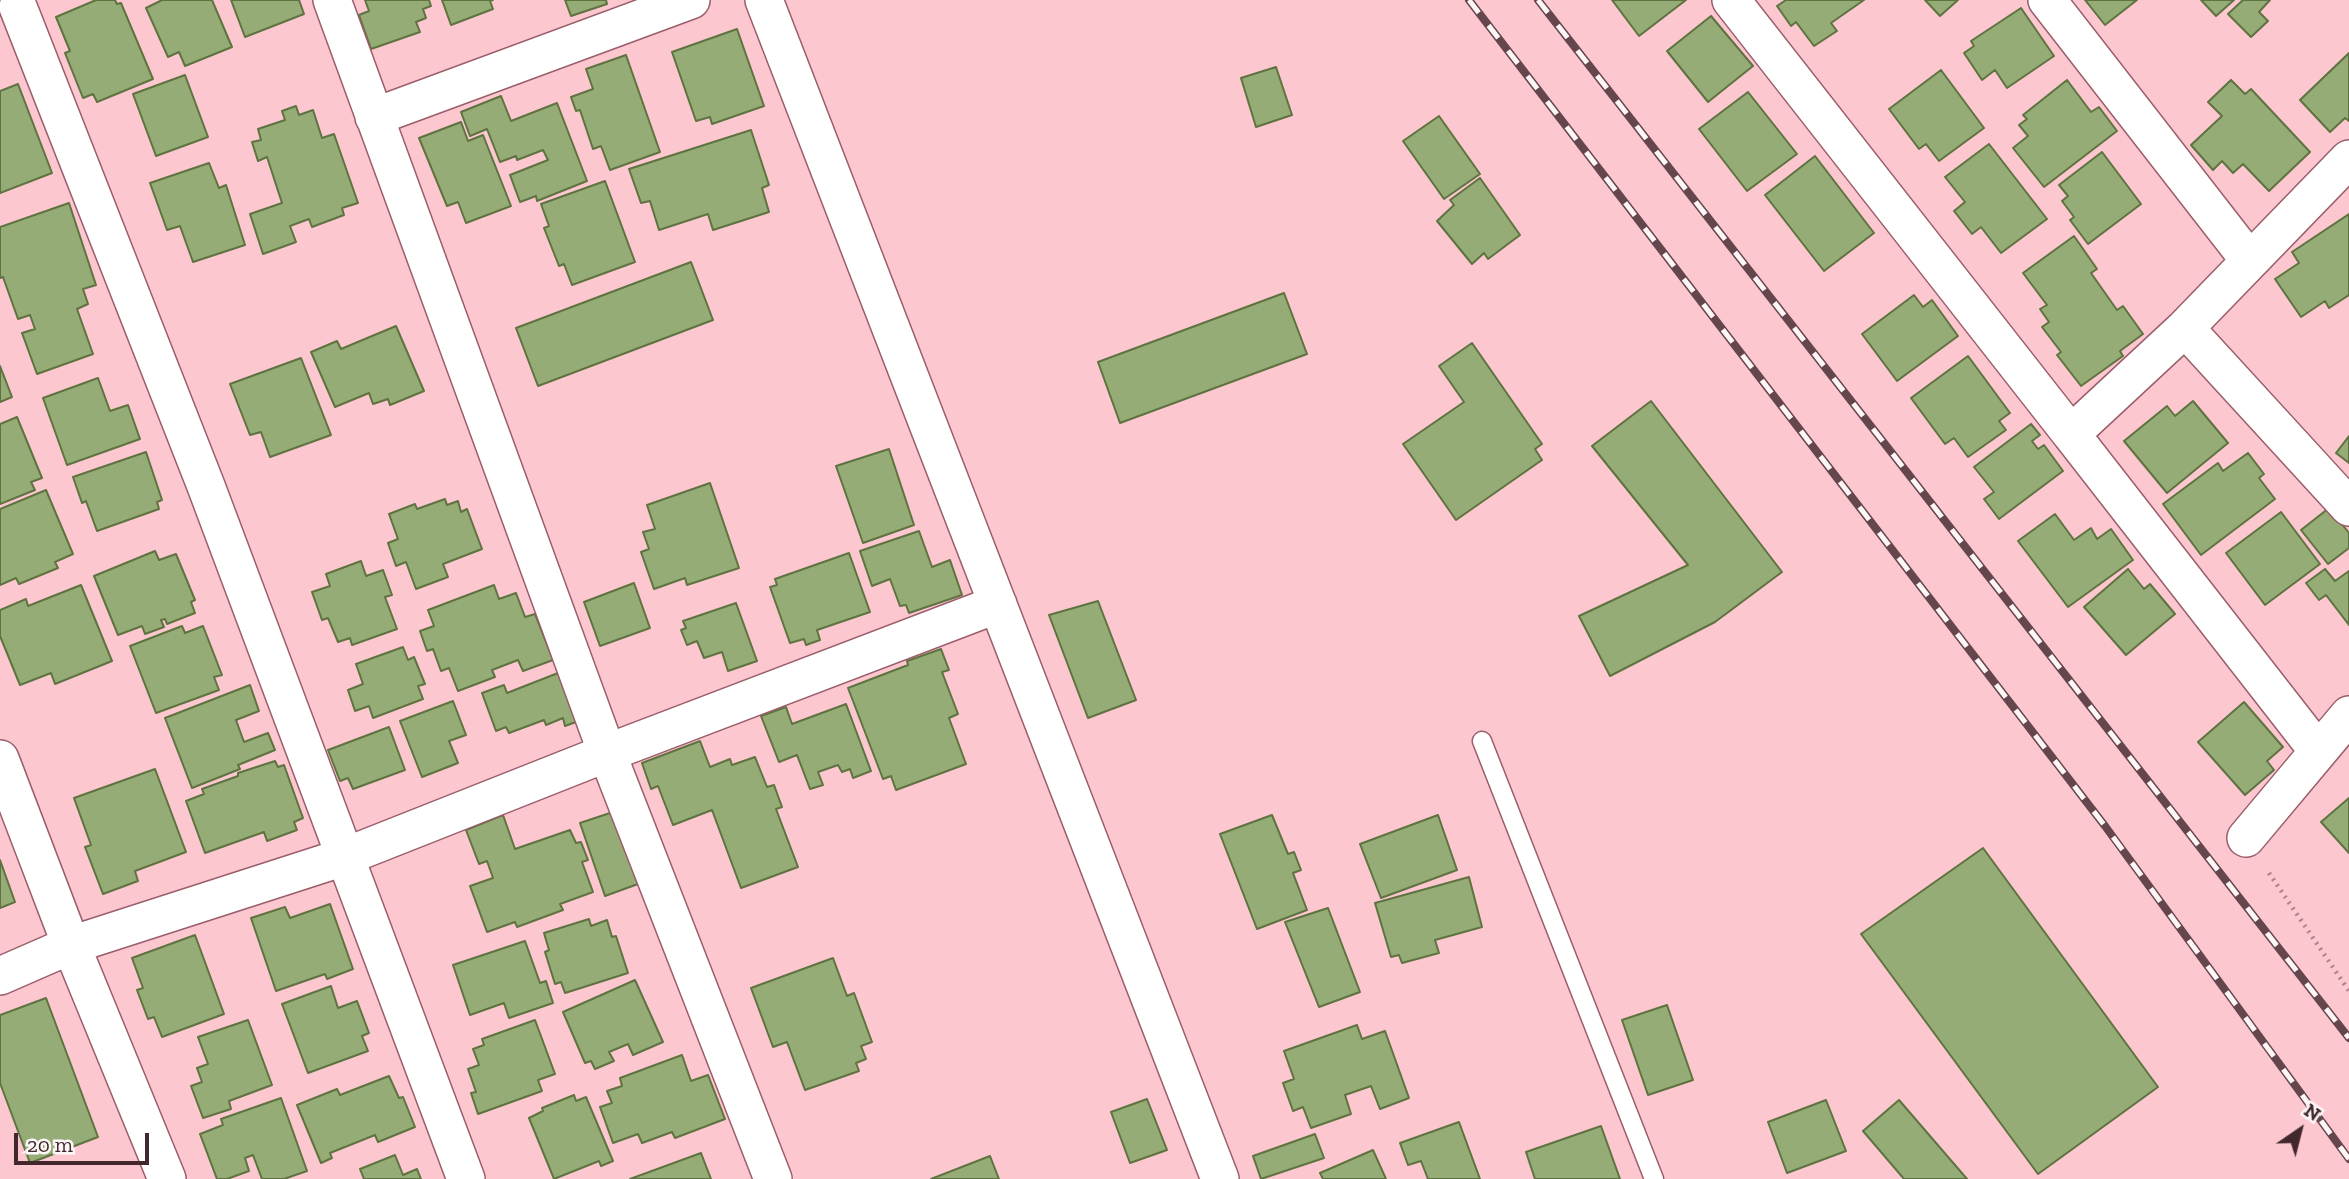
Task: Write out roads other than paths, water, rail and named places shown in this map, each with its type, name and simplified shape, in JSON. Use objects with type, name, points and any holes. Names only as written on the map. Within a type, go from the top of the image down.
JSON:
[{"type":"street","points":[[332,0],[607,753],[774,1179]]},
{"type":"street","points":[[374,117],[691,0]]},
{"type":"street","points":[[764,0],[1220,1179]]},
{"type":"street","points":[[1731,0],[2318,751]]},
{"type":"street","points":[[2047,0],[2250,261]]},
{"type":"street","points":[[17,8],[206,486],[466,1179]]},
{"type":"street","points":[[2071,434],[2185,328],[2349,159]]},
{"type":"street","points":[[2185,328],[2349,507]]},
{"type":"street","points":[[0,976],[71,945],[344,857],[607,753],[998,604]]},
{"type":"street","points":[[2246,838],[2349,715]]},
{"type":"street","points":[[0,759],[71,945],[167,1179]]},
{"type":"lane","points":[[1482,741],[1654,1179]]},
{"type":"railway","points":[[1469,0],[2105,826],[2349,1159]]},
{"type":"railway","points":[[1538,0],[2349,1038]]}]
